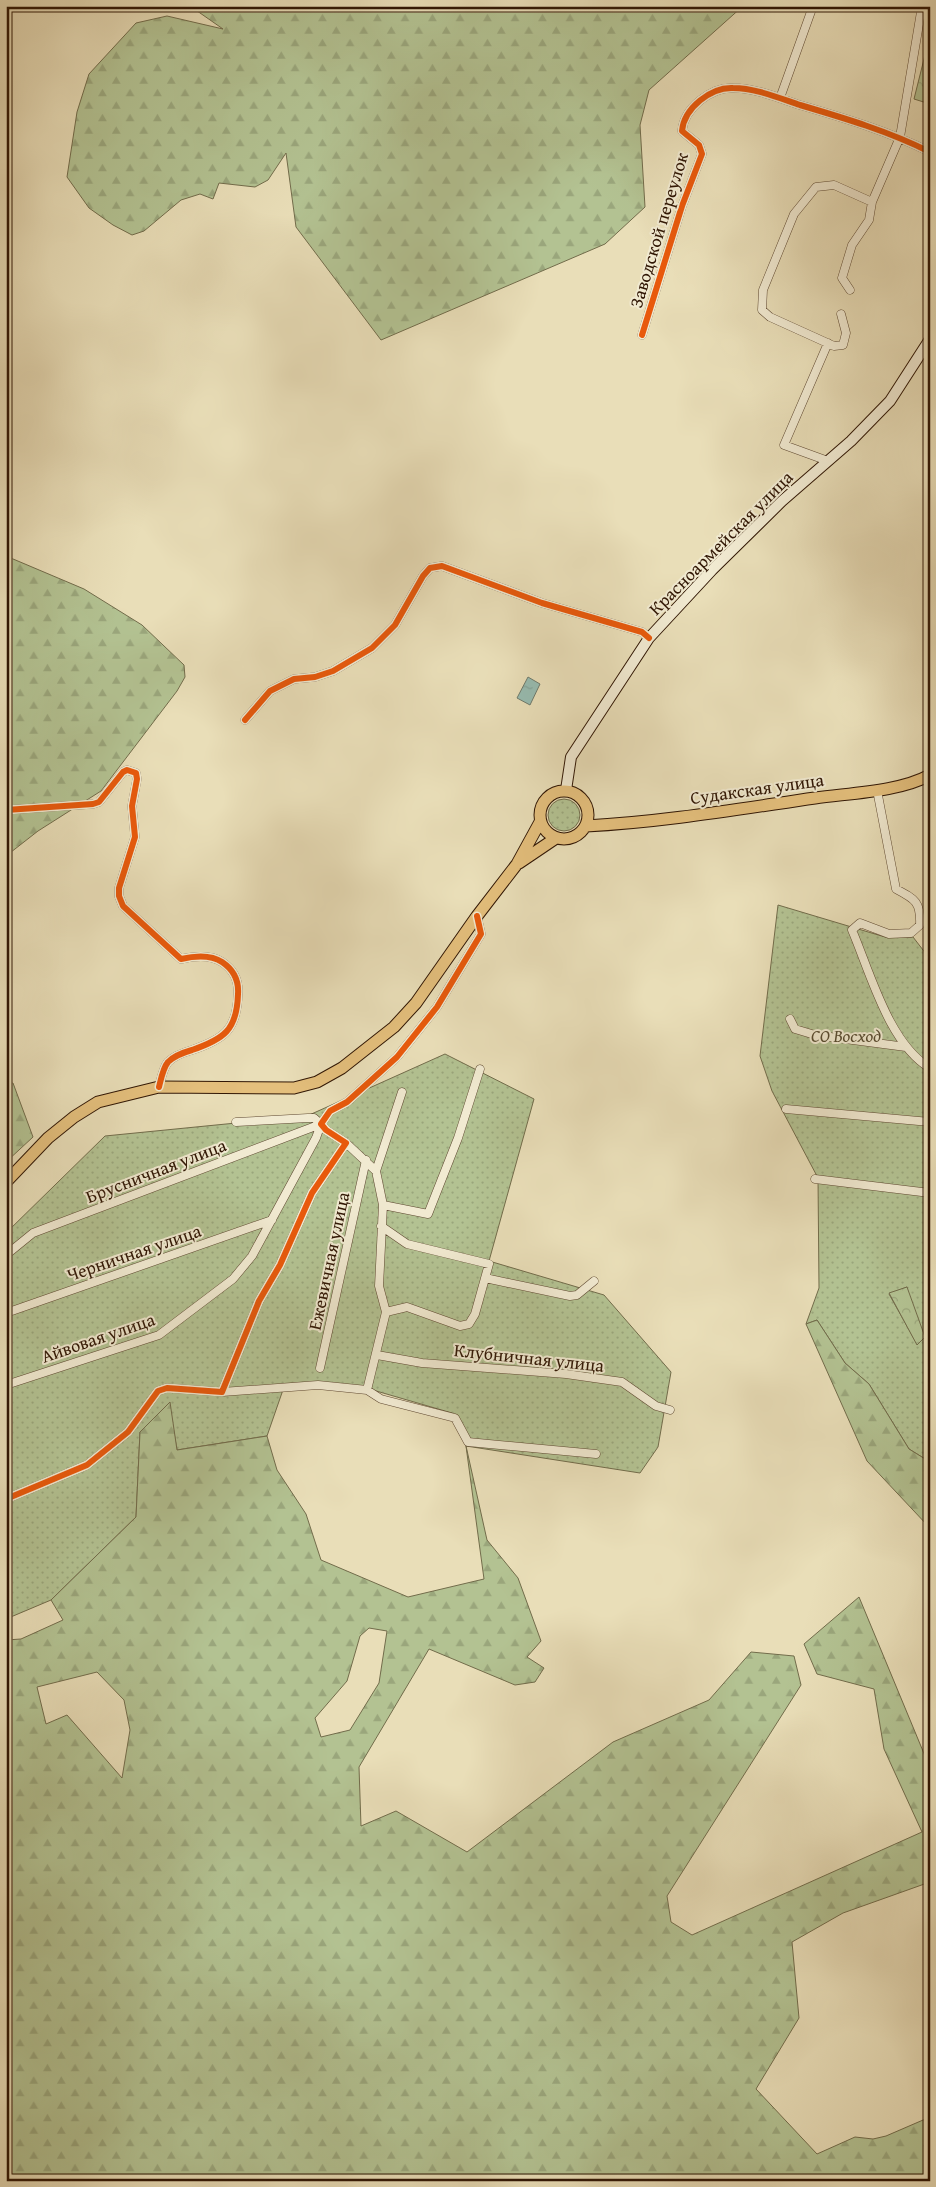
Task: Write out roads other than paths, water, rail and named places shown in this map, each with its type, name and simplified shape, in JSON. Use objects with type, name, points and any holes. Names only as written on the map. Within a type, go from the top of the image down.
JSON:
[{"type":"main road","name":"Красноармейская улица","points":[[566,790],[571,757],[649,638],[712,570],[782,501],[851,441],[890,401],[926,348],[930,338]]},
{"type":"main road","name":"Судакская улица","points":[[586,826],[628,824],[876,790],[918,782],[930,775]]},
{"type":"main road","points":[[6,1182],[48,1138],[98,1102],[159,1087],[294,1088],[317,1082],[342,1068],[394,1027],[434,980],[477,916],[517,864],[540,822],[540,806],[550,794],[566,790],[580,797],[588,810],[586,826],[578,835],[567,840],[556,838],[546,832],[540,822]]},
{"type":"main road","points":[[517,864],[556,838]]},
{"type":"street","points":[[813,6],[780,98],[900,137],[930,152]]},
{"type":"street","points":[[850,290],[842,278],[852,245],[868,220],[872,202],[900,137],[922,6]]},
{"type":"street","name":"Заводской переулок","points":[[642,335],[679,215],[702,154],[699,146],[682,131],[683,124],[695,105],[704,96],[732,87],[780,98]]},
{"type":"street","points":[[841,314],[846,334],[843,345],[834,346],[770,318],[762,310],[763,290],[794,214],[816,187],[834,185],[872,202]]},
{"type":"street","points":[[828,343],[784,445],[828,461]]},
{"type":"street","points":[[245,720],[270,692],[294,679],[315,677],[333,671],[372,648],[395,625],[423,576],[430,568],[435,566],[442,566],[542,603],[642,632],[649,638]]},
{"type":"street","points":[[6,810],[93,804],[98,802],[123,772],[127,770],[136,773],[138,779],[132,806],[135,837],[127,859],[119,896],[123,906],[181,959],[198,955],[221,961],[232,971],[238,982],[238,1001],[232,1026],[216,1042],[184,1053],[168,1062],[159,1087]]},
{"type":"street","points":[[876,790],[896,889],[913,898],[920,911],[920,925],[911,933],[889,934],[860,923],[852,930],[890,1022],[906,1047],[930,1068]]},
{"type":"street","points":[[321,1124],[330,1111],[347,1102],[397,1057],[437,1007],[481,934],[477,916]]},
{"type":"street","points":[[790,1019],[795,1030],[815,1036],[906,1047]]},
{"type":"street","points":[[384,1205],[428,1214],[458,1138],[480,1069]]},
{"type":"street","points":[[376,1171],[402,1092]]},
{"type":"street","points":[[786,1109],[930,1122]]},
{"type":"street","points":[[236,1122],[314,1118],[326,1130],[346,1143],[366,1160],[376,1171],[384,1205],[381,1226],[379,1286],[386,1312],[367,1390]]},
{"type":"street","name":"Айвовая улица","points":[[6,1385],[159,1336],[233,1279],[252,1256],[316,1138],[321,1124]]},
{"type":"street","name":"Брусничная улица","points":[[6,1255],[33,1233],[321,1124]]},
{"type":"street","points":[[222,1392],[259,1301],[280,1265],[312,1193],[346,1143]]},
{"type":"street","name":"Ежевичная улица","points":[[320,1368],[366,1160]]},
{"type":"street","points":[[815,1179],[930,1193]]},
{"type":"street","name":"Черничная улица","points":[[6,1313],[272,1220]]},
{"type":"street","points":[[381,1226],[407,1244],[489,1264],[475,1314],[469,1324],[460,1326],[407,1307],[386,1312]]},
{"type":"street","points":[[485,1278],[570,1296],[577,1295],[594,1281]]},
{"type":"street","name":"Клубничная улица","points":[[377,1355],[422,1363],[566,1374],[622,1382],[656,1406],[670,1410]]},
{"type":"street","points":[[6,1499],[86,1466],[128,1432],[158,1391],[167,1388],[222,1392],[318,1385],[367,1390],[381,1399],[455,1418],[468,1442],[596,1454]]},
{"type":"water","points":[[528,677],[540,684],[530,705],[517,698]]},
{"type":"park label","name":"СО Восход","points":[[846,1036]]}]
